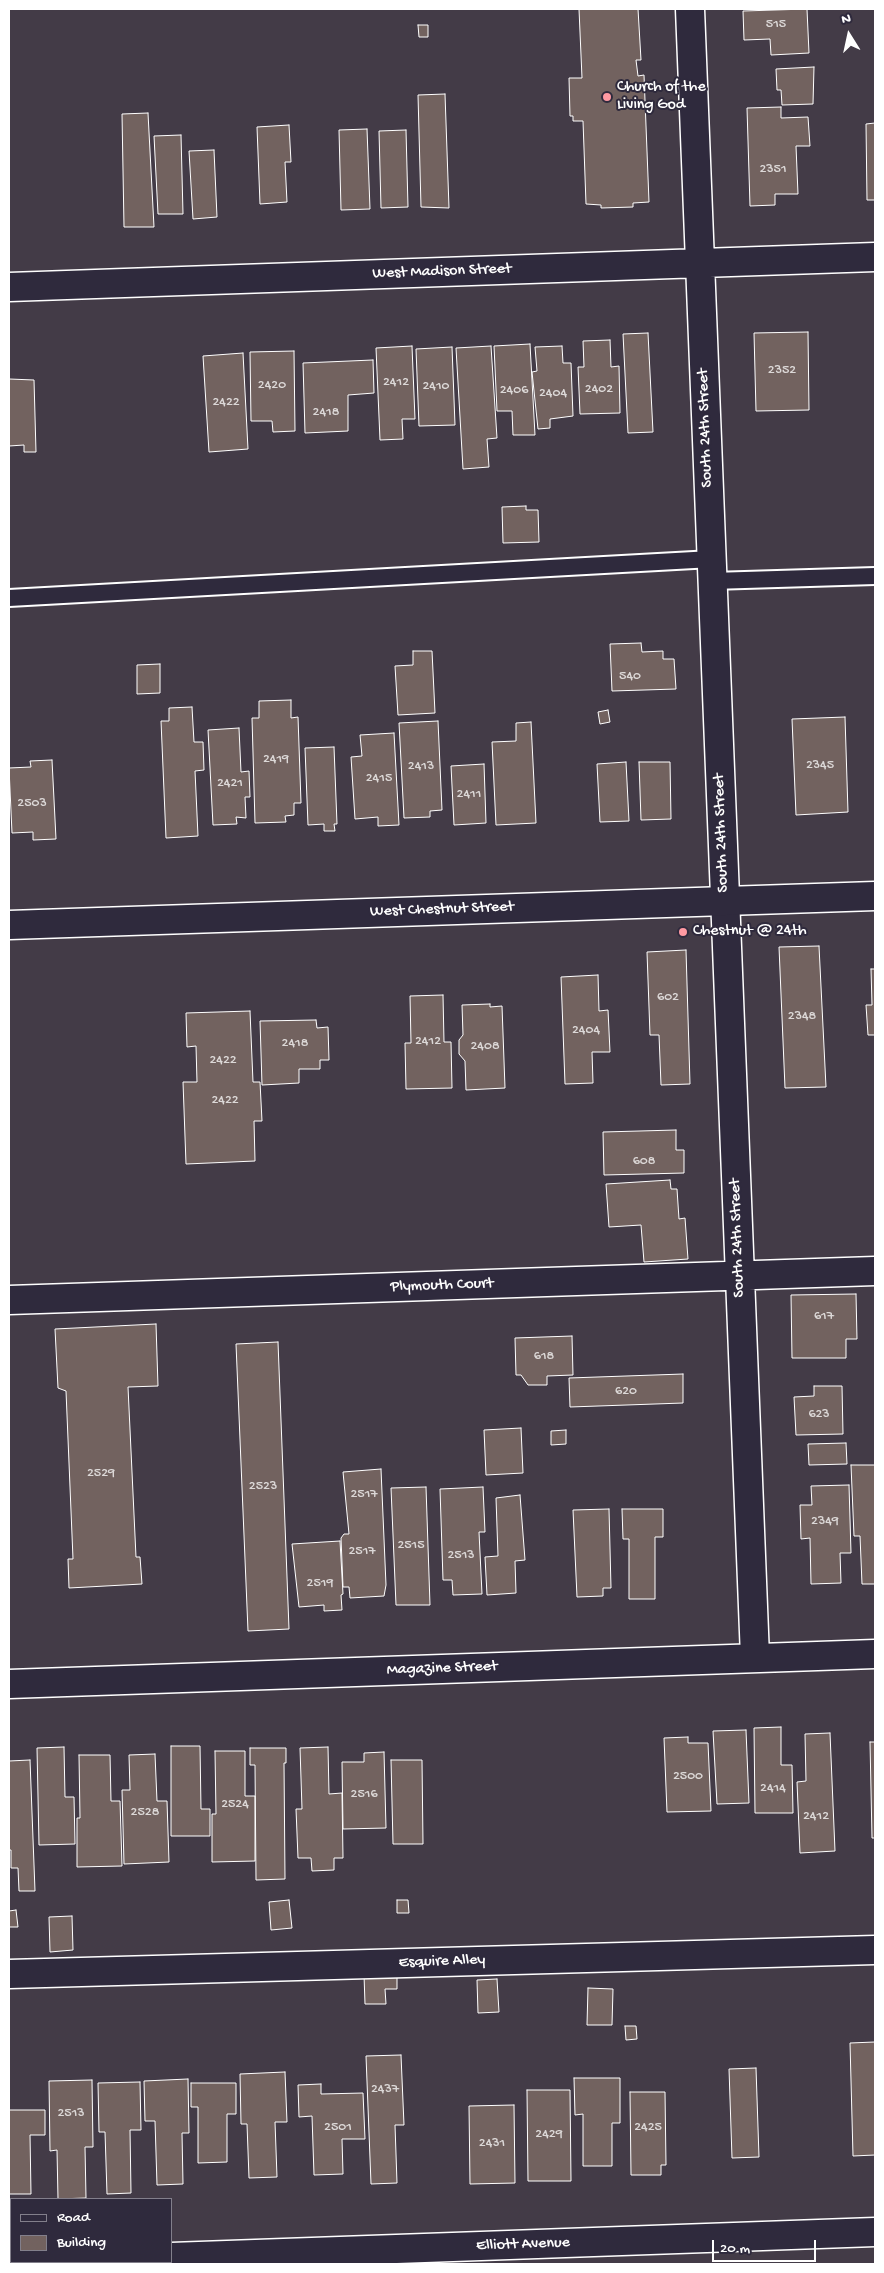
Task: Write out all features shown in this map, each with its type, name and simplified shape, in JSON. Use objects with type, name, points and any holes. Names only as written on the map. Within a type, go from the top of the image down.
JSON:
[{"type":"street","name":"South 24th Street","points":[[690,9],[755,1657]]},
{"type":"street","name":"West Madison Street","points":[[9,287],[875,257]]},
{"type":"street","name":"West Chestnut Street","points":[[9,925],[875,896]]},
{"type":"street","name":"Plymouth Court","points":[[9,1300],[875,1271]]},
{"type":"street","name":"Magazine Street","points":[[9,1684],[875,1654]]},
{"type":"street","name":"Esquire Alley","points":[[9,1974],[875,1950]]},
{"type":"street","name":"Elliott Avenue","points":[[172,2257],[875,2232]]},
{"type":"lane","points":[[9,598],[712,570],[875,576]]},
{"type":"building","name":"Church of the Living God","points":[[579,9],[638,9],[641,60],[636,60],[638,76],[644,75],[649,202],[633,203],[633,207],[601,208],[601,205],[586,204],[583,121],[573,121],[573,116],[570,116],[569,78],[582,78]]},
{"type":"building","points":[[807,9],[809,53],[771,55],[770,39],[744,40],[743,11]]},
{"type":"building","points":[[418,25],[428,25],[428,37],[419,37]]},
{"type":"building","points":[[814,67],[813,104],[782,105],[781,90],[777,90],[776,69]]},
{"type":"building","points":[[445,94],[449,208],[421,207],[418,95]]},
{"type":"building","points":[[781,107],[781,118],[808,117],[810,146],[796,146],[798,194],[775,194],[775,205],[750,206],[747,108]]},
{"type":"building","points":[[148,113],[154,227],[124,227],[122,114]]},
{"type":"building","points":[[875,123],[875,200],[867,200],[866,124]]},
{"type":"building","points":[[289,125],[291,162],[285,162],[287,202],[260,204],[257,127]]},
{"type":"building","points":[[367,129],[370,209],[341,210],[339,130]]},
{"type":"building","points":[[406,130],[408,207],[381,208],[379,131]]},
{"type":"building","points":[[181,135],[183,214],[158,214],[154,136]]},
{"type":"building","points":[[214,150],[217,217],[193,219],[189,151]]},
{"type":"building","points":[[808,332],[809,410],[756,411],[754,333]]},
{"type":"building","points":[[648,333],[653,432],[628,433],[623,334]]},
{"type":"building","points":[[610,340],[611,367],[619,366],[620,413],[580,414],[578,367],[584,367],[583,341]]},
{"type":"building","points":[[530,344],[535,435],[513,435],[512,411],[497,411],[494,346]]},
{"type":"building","points":[[412,346],[415,419],[402,419],[403,439],[380,440],[376,348]]},
{"type":"building","points":[[491,346],[497,438],[487,439],[489,467],[463,469],[456,348]]},
{"type":"building","points":[[562,346],[563,363],[571,363],[573,416],[550,419],[550,428],[538,429],[532,372],[537,371],[535,347]]},
{"type":"building","points":[[452,347],[455,425],[419,426],[416,349]]},
{"type":"building","points":[[294,351],[295,431],[273,432],[272,421],[251,421],[250,352]]},
{"type":"building","points":[[243,353],[248,449],[209,452],[203,356]]},
{"type":"building","points":[[373,360],[374,393],[348,395],[348,431],[305,433],[303,363]]},
{"type":"building","points":[[9,379],[34,380],[36,452],[24,452],[24,445],[9,446]]},
{"type":"building","points":[[526,506],[526,510],[538,510],[539,542],[503,543],[502,507]]},
{"type":"building","points":[[641,643],[642,652],[663,651],[663,659],[674,659],[676,689],[612,691],[610,644]]},
{"type":"building","points":[[413,651],[432,651],[435,713],[398,715],[395,666],[413,665]]},
{"type":"building","points":[[160,664],[160,693],[137,694],[137,665]]},
{"type":"building","points":[[291,700],[291,718],[298,717],[301,803],[294,803],[294,815],[285,816],[286,822],[255,823],[252,718],[259,718],[259,701]]},
{"type":"building","points":[[192,707],[194,742],[203,742],[204,770],[195,771],[198,836],[166,838],[161,721],[169,721],[169,708]]},
{"type":"building","points":[[608,710],[610,722],[600,724],[598,712]]},
{"type":"building","points":[[845,717],[848,812],[796,815],[792,719]]},
{"type":"building","points":[[438,721],[442,810],[430,811],[430,817],[404,818],[399,723]]},
{"type":"building","points":[[531,722],[536,823],[496,825],[492,742],[516,741],[516,723]]},
{"type":"building","points":[[239,728],[241,772],[249,771],[250,797],[245,797],[246,818],[236,817],[237,824],[213,825],[208,730]]},
{"type":"building","points":[[394,733],[399,825],[378,826],[378,817],[355,819],[351,757],[362,756],[360,735]]},
{"type":"building","points":[[334,747],[337,824],[334,824],[335,831],[324,831],[324,824],[308,825],[305,748]]},
{"type":"building","points":[[52,760],[56,839],[33,840],[33,832],[12,833],[9,768],[31,767],[30,761]]},
{"type":"building","points":[[626,762],[629,821],[600,822],[597,764]]},
{"type":"building","points":[[639,762],[670,762],[671,819],[641,820]]},
{"type":"building","points":[[484,764],[486,823],[454,825],[451,766]]},
{"type":"building","points":[[819,946],[826,1087],[785,1088],[779,947]]},
{"type":"building","points":[[686,950],[690,1084],[661,1085],[659,1035],[650,1035],[647,952]]},
{"type":"building","points":[[871,969],[875,969],[875,1035],[868,1035],[866,1005],[872,1005]]},
{"type":"building","points":[[598,975],[599,1011],[608,1010],[610,1052],[592,1052],[593,1083],[565,1084],[561,977]]},
{"type":"building","points":[[443,995],[444,1042],[451,1042],[452,1088],[406,1089],[405,1043],[411,1043],[410,996]]},
{"type":"building","points":[[490,1004],[490,1007],[502,1006],[505,1088],[466,1090],[465,1061],[459,1054],[459,1040],[463,1035],[462,1005]]},
{"type":"building","points":[[250,1011],[253,1082],[260,1082],[262,1121],[254,1121],[255,1161],[186,1164],[183,1082],[197,1082],[196,1046],[187,1047],[186,1013]]},
{"type":"building","points":[[316,1020],[317,1028],[328,1027],[329,1060],[320,1060],[320,1069],[299,1069],[299,1083],[262,1085],[260,1021]]},
{"type":"building","points":[[676,1130],[676,1150],[684,1150],[684,1173],[604,1175],[603,1132]]},
{"type":"building","points":[[670,1180],[671,1189],[677,1189],[679,1219],[685,1218],[688,1259],[644,1262],[641,1225],[609,1227],[606,1184]]},
{"type":"building","points":[[856,1294],[857,1339],[846,1339],[846,1358],[792,1358],[791,1295]]},
{"type":"building","points":[[156,1324],[158,1386],[128,1387],[136,1557],[140,1557],[142,1584],[69,1588],[68,1559],[73,1559],[66,1391],[58,1388],[55,1329]]},
{"type":"building","points":[[572,1336],[573,1375],[547,1376],[547,1385],[528,1385],[521,1375],[516,1375],[515,1338]]},
{"type":"building","points":[[278,1342],[289,1629],[248,1631],[236,1344]]},
{"type":"building","points":[[683,1374],[683,1403],[570,1407],[569,1378]]},
{"type":"building","points":[[814,1386],[842,1386],[843,1434],[796,1435],[794,1397],[814,1396]]},
{"type":"building","points":[[521,1428],[523,1473],[486,1475],[484,1430]]},
{"type":"building","points":[[566,1430],[566,1444],[551,1445],[551,1431]]},
{"type":"building","points":[[846,1443],[847,1464],[809,1465],[808,1444]]},
{"type":"building","points":[[851,1465],[875,1465],[875,1584],[862,1584],[860,1536],[854,1536]]},
{"type":"building","points":[[381,1469],[386,1585],[384,1596],[350,1598],[349,1587],[343,1587],[341,1538],[344,1534],[349,1534],[343,1472]]},
{"type":"building","points":[[849,1485],[851,1553],[840,1553],[841,1583],[811,1584],[810,1538],[801,1539],[800,1505],[812,1505],[811,1486]]},
{"type":"building","points":[[426,1487],[430,1605],[396,1605],[391,1488]]},
{"type":"building","points":[[483,1487],[485,1532],[479,1532],[482,1594],[453,1595],[452,1580],[443,1580],[440,1489]]},
{"type":"building","points":[[520,1495],[525,1560],[515,1561],[516,1593],[487,1595],[485,1557],[498,1556],[496,1498]]},
{"type":"building","points":[[609,1509],[611,1588],[603,1588],[603,1596],[577,1597],[573,1510]]},
{"type":"building","points":[[622,1509],[663,1509],[663,1537],[655,1537],[655,1599],[629,1599],[629,1539],[623,1539]]},
{"type":"building","points":[[340,1541],[342,1610],[324,1611],[324,1605],[299,1607],[292,1544]]},
{"type":"building","points":[[781,1727],[781,1765],[792,1765],[793,1813],[755,1813],[754,1728]]},
{"type":"building","points":[[746,1730],[749,1803],[717,1804],[713,1731]]},
{"type":"building","points":[[830,1733],[835,1851],[800,1853],[797,1782],[806,1781],[805,1734]]},
{"type":"building","points":[[688,1737],[688,1743],[708,1743],[711,1811],[667,1812],[664,1738]]},
{"type":"building","points":[[870,1742],[875,1742],[875,1838],[872,1838]]},
{"type":"building","points":[[171,1746],[200,1746],[201,1809],[210,1809],[210,1836],[171,1836]]},
{"type":"building","points":[[64,1747],[65,1797],[74,1797],[75,1844],[39,1845],[37,1748]]},
{"type":"building","points":[[328,1747],[329,1794],[342,1793],[343,1858],[334,1858],[334,1870],[312,1871],[311,1858],[298,1858],[296,1809],[302,1809],[300,1748]]},
{"type":"building","points":[[250,1748],[286,1748],[286,1763],[284,1763],[285,1879],[256,1880],[255,1765],[250,1765]]},
{"type":"building","points":[[215,1751],[245,1751],[245,1796],[255,1796],[255,1861],[212,1862],[212,1814],[216,1814]]},
{"type":"building","points":[[384,1752],[386,1828],[343,1829],[342,1762],[364,1762],[364,1753]]},
{"type":"building","points":[[155,1754],[157,1801],[167,1801],[169,1862],[124,1864],[122,1790],[130,1790],[129,1755]]},
{"type":"building","points":[[79,1755],[110,1755],[111,1801],[120,1801],[122,1866],[77,1867],[77,1818],[80,1818]]},
{"type":"building","points":[[30,1760],[35,1891],[19,1891],[18,1868],[11,1868],[11,1850],[9,1850],[9,1761]]},
{"type":"building","points":[[391,1760],[422,1760],[423,1844],[393,1844]]},
{"type":"building","points":[[289,1900],[292,1928],[271,1930],[269,1902]]},
{"type":"building","points":[[397,1900],[408,1900],[409,1913],[397,1913]]},
{"type":"building","points":[[16,1910],[18,1927],[9,1927],[9,1911]]},
{"type":"building","points":[[72,1916],[73,1950],[50,1952],[49,1917]]},
{"type":"building","points":[[397,1974],[397,1989],[385,1989],[386,2004],[365,2004],[364,1975]]},
{"type":"building","points":[[497,1979],[499,2012],[478,2013],[477,1980]]},
{"type":"building","points":[[588,1988],[613,1989],[612,2025],[587,2025]]},
{"type":"building","points":[[625,2026],[636,2026],[637,2039],[626,2040]]},
{"type":"building","points":[[875,2042],[875,2155],[853,2156],[850,2043]]},
{"type":"building","points":[[401,2055],[404,2125],[395,2125],[397,2183],[371,2184],[366,2056]]},
{"type":"building","points":[[756,2068],[759,2157],[732,2158],[729,2069]]},
{"type":"building","points":[[285,2072],[287,2122],[275,2122],[277,2177],[249,2178],[247,2124],[241,2124],[240,2074]]},
{"type":"building","points":[[574,2078],[620,2078],[620,2123],[612,2123],[612,2166],[583,2166],[583,2114],[575,2115]]},
{"type":"building","points":[[188,2079],[189,2133],[182,2133],[183,2184],[157,2185],[155,2121],[145,2121],[144,2081]]},
{"type":"building","points":[[92,2080],[93,2147],[85,2147],[86,2198],[58,2198],[57,2150],[50,2151],[49,2081]]},
{"type":"building","points":[[140,2082],[141,2130],[130,2130],[131,2193],[107,2194],[105,2132],[99,2132],[98,2083]]},
{"type":"building","points":[[191,2083],[236,2083],[236,2114],[227,2114],[227,2162],[198,2163],[198,2107],[191,2107]]},
{"type":"building","points":[[321,2084],[321,2094],[363,2093],[365,2139],[342,2139],[343,2174],[314,2175],[312,2116],[299,2117],[298,2085]]},
{"type":"building","points":[[527,2090],[570,2090],[571,2181],[528,2181]]},
{"type":"building","points":[[630,2092],[665,2092],[666,2165],[661,2165],[661,2175],[631,2175]]},
{"type":"building","points":[[514,2105],[515,2183],[470,2184],[469,2106]]},
{"type":"building","points":[[9,2110],[45,2110],[45,2135],[30,2135],[31,2194],[9,2194]]},
{"type":"place","name":"Church of the Living God","points":[[607,97]]},
{"type":"place","name":"Chestnut @ 24th","points":[[683,932]]}]
